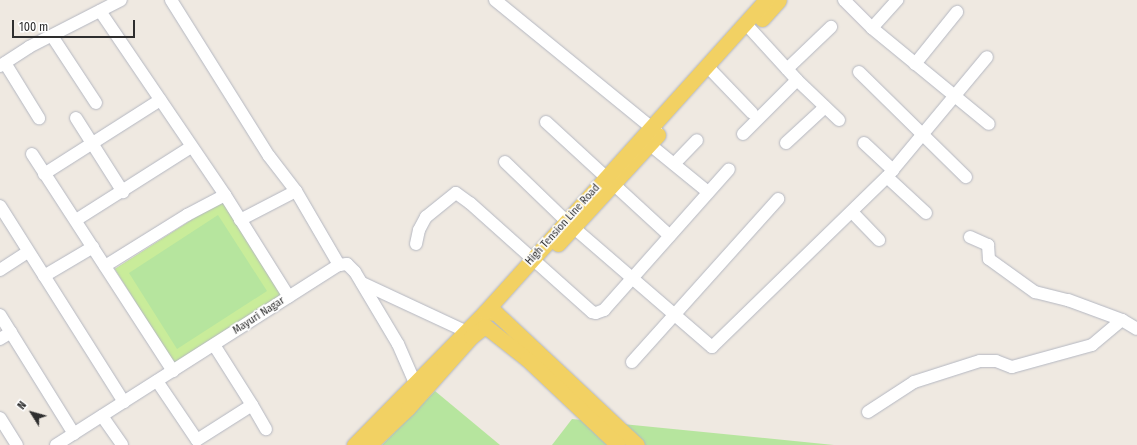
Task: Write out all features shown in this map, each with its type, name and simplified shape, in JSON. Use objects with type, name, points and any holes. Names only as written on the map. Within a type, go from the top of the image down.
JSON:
[{"type":"main road","name":"High Tension Line Road","points":[[369,445],[420,388],[465,331],[490,313],[534,262],[610,182],[749,26],[766,0]]},
{"type":"main road","points":[[749,26],[779,0]]},
{"type":"main road","points":[[490,313],[637,445]]},
{"type":"main road","points":[[420,388],[484,326],[533,364],[618,445]]},
{"type":"main road","name":"High Tension Line Road","points":[[354,445],[420,388]]},
{"type":"street","points":[[39,118],[3,64],[52,36],[121,0]]},
{"type":"street","points":[[171,0],[269,156],[296,191],[339,265],[352,267],[398,344],[420,388]]},
{"type":"street","points":[[495,0],[650,136],[674,164],[708,192]]},
{"type":"street","points":[[844,0],[872,28],[989,124]]},
{"type":"street","points":[[872,28],[897,0]]},
{"type":"street","points":[[100,11],[191,147],[226,195],[240,220],[289,297]]},
{"type":"street","points":[[915,64],[957,12]]},
{"type":"street","points":[[749,26],[797,80],[838,120]]},
{"type":"street","points":[[787,69],[831,27]]},
{"type":"street","points":[[52,36],[96,103]]},
{"type":"street","points":[[504,162],[570,224],[634,277],[673,314],[712,347],[890,174],[922,133],[987,57]]},
{"type":"street","points":[[710,69],[752,113]]},
{"type":"street","points":[[859,72],[966,177]]},
{"type":"street","points":[[742,134],[797,80]]},
{"type":"street","points":[[44,174],[93,145],[160,100]]},
{"type":"street","points":[[786,143],[825,107]]},
{"type":"street","points":[[76,118],[123,192]]},
{"type":"street","points":[[546,122],[670,236]]},
{"type":"street","points":[[674,164],[697,140]]},
{"type":"street","points":[[864,143],[926,213]]},
{"type":"street","points":[[76,220],[123,192],[191,147]]},
{"type":"street","points":[[32,154],[173,371]]},
{"type":"street","points":[[416,244],[419,230],[426,217],[456,193],[470,203],[534,262],[596,313],[604,310],[729,169]]},
{"type":"street","points":[[240,220],[296,191]]},
{"type":"street","points":[[105,266],[187,215],[226,195]]},
{"type":"street","points":[[632,362],[673,314],[778,199]]},
{"type":"street","points":[[0,206],[124,402]]},
{"type":"street","points":[[852,212],[880,240]]},
{"type":"street","points":[[970,237],[988,245],[989,259],[1035,292],[1068,300],[1122,320],[1137,329]]},
{"type":"street","points":[[44,276],[92,247]]},
{"type":"street","points":[[0,270],[28,252]]},
{"type":"street","name":"Mayuri Nagar","points":[[56,445],[339,265]]},
{"type":"street","points":[[362,284],[465,331]]},
{"type":"street","points":[[0,315],[74,434]]},
{"type":"street","points":[[868,412],[914,382],[973,364],[996,361],[1012,367],[1092,345],[1122,320]]},
{"type":"street","points":[[0,339],[11,332]]},
{"type":"street","points":[[214,345],[266,429]]},
{"type":"street","points":[[157,381],[199,442],[252,405]]},
{"type":"street","points":[[102,416],[122,445]]},
{"type":"street","points":[[0,418],[17,445]]},
{"type":"green space","points":[[223,200],[282,294],[174,363],[115,269]]},
{"type":"green space","points":[[223,200],[282,294],[174,363],[115,269]],"holes":[[[218,215],[267,291],[177,349],[129,273]]]},
{"type":"green space","points":[[435,391],[500,445],[382,445]]},
{"type":"green space","points":[[572,419],[834,445],[552,445]]}]
